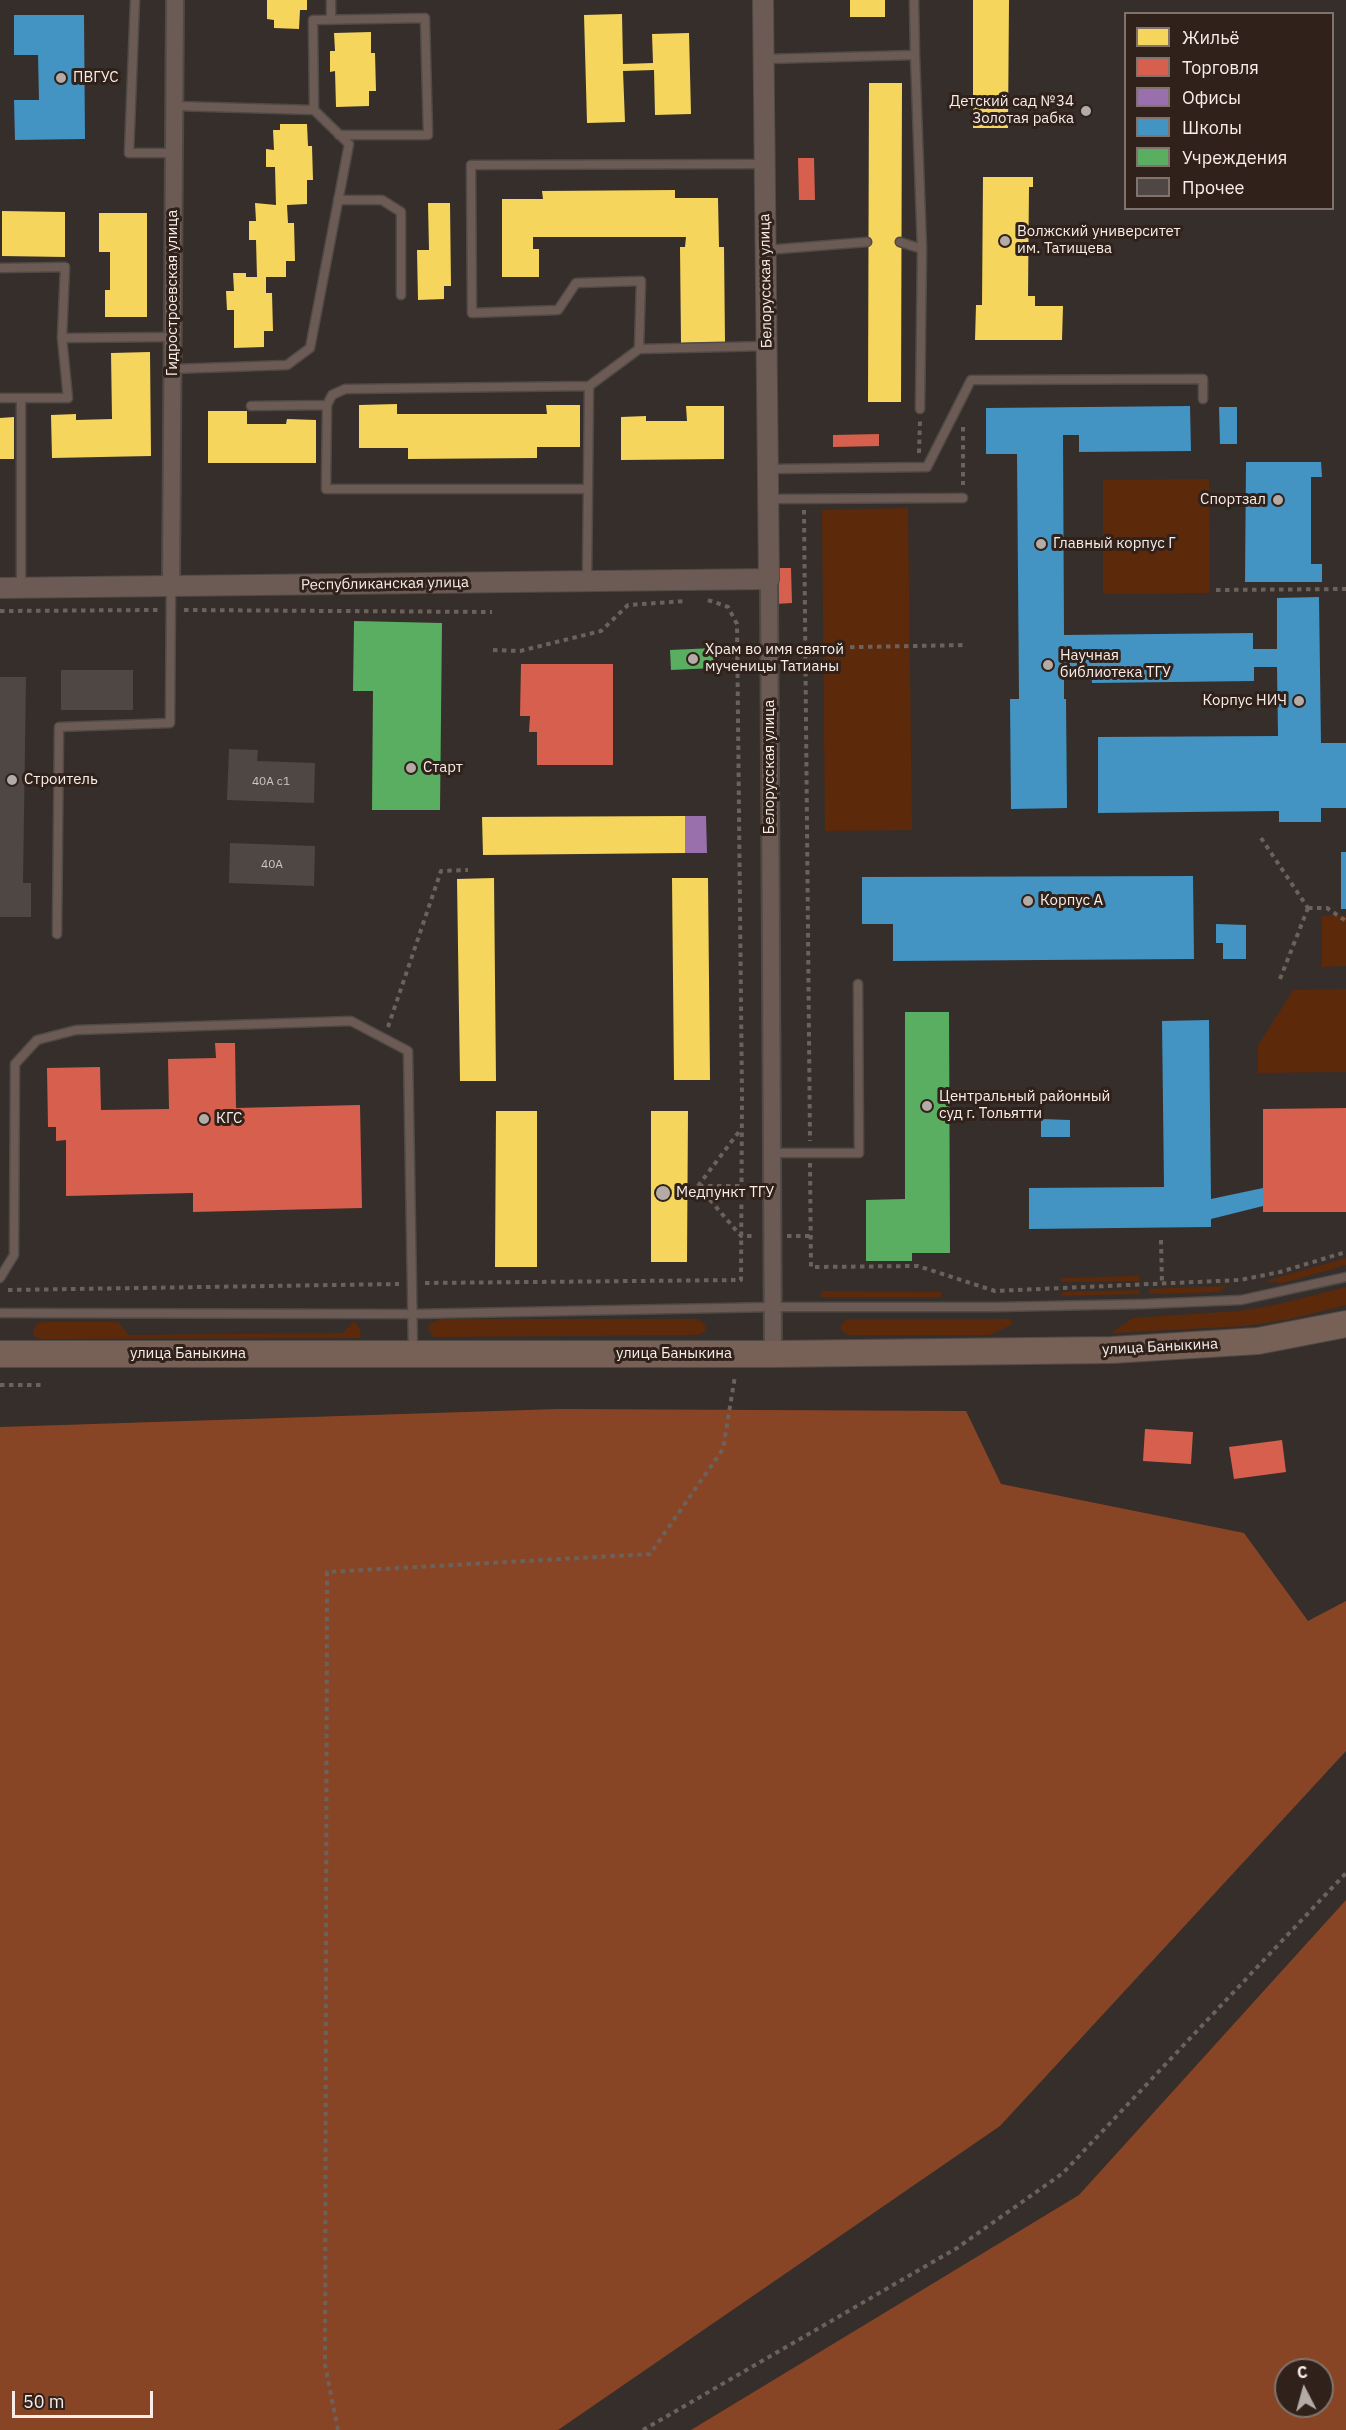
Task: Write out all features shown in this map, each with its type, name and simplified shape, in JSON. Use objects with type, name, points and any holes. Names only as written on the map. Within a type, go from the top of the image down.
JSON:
[{"type":"main road","name":"улица Баныкина","points":[[0,1354],[772,1354],[1112,1350],[1258,1341],[1346,1324]]},
{"type":"street","name":"Гидростроевская улица","points":[[171,586],[174,0]]},
{"type":"street","name":"Белорусская улица","points":[[763,0],[769,469],[772,1354]]},
{"type":"street","name":"Республиканская улица","points":[[0,588],[769,579]]},
{"type":"lane","points":[[135,0],[129,153],[174,153]]},
{"type":"lane","points":[[331,0],[331,20]]},
{"type":"lane","points":[[914,0],[922,249],[920,409]]},
{"type":"lane","points":[[314,110],[313,20],[425,18],[428,135],[339,135]]},
{"type":"lane","points":[[764,59],[915,55]]},
{"type":"lane","points":[[172,369],[287,365],[310,348],[349,144],[314,110],[175,106]]},
{"type":"lane","points":[[639,349],[641,281],[576,283],[558,310],[472,313],[471,165],[765,164]]},
{"type":"lane","points":[[338,200],[381,200],[401,212],[401,295]]},
{"type":"lane","points":[[766,250],[867,242]]},
{"type":"lane","points":[[900,242],[922,249]]},
{"type":"lane","points":[[0,268],[65,267],[62,338],[68,398],[0,398]]},
{"type":"lane","points":[[62,338],[172,337]]},
{"type":"lane","points":[[587,489],[326,489],[327,405],[332,395],[345,389],[590,386],[639,349],[767,346]]},
{"type":"lane","points":[[769,469],[927,467],[971,380],[1203,379],[1203,399]]},
{"type":"lane","points":[[587,582],[590,386]]},
{"type":"lane","points":[[21,398],[21,588]]},
{"type":"lane","points":[[251,406],[327,405]]},
{"type":"lane","points":[[769,499],[963,498]]},
{"type":"lane","points":[[57,934],[58,727],[170,723],[171,586]]},
{"type":"lane","points":[[772,1153],[859,1153],[858,984]]},
{"type":"lane","points":[[0,1278],[14,1255],[15,1064],[38,1040],[76,1030],[351,1021],[408,1051],[413,1353]]},
{"type":"lane","points":[[0,1313],[413,1314],[773,1307],[996,1307],[1230,1300],[1346,1277]]},
{"type":"path","points":[[919,467],[920,409]]},
{"type":"path","points":[[804,499],[810,1268],[918,1266],[995,1291],[1240,1280],[1280,1272],[1346,1252]]},
{"type":"path","points":[[1216,591],[1346,589]]},
{"type":"path","points":[[0,1290],[489,1281],[741,1280],[737,624],[728,606],[705,599],[628,605],[601,631],[520,651],[493,650]]},
{"type":"path","points":[[0,611],[492,612]]},
{"type":"path","points":[[805,648],[965,645]]},
{"type":"path","points":[[1261,838],[1308,908]]},
{"type":"path","points":[[384,1038],[441,871],[468,870]]},
{"type":"path","points":[[1308,908],[1327,908],[1346,921]]},
{"type":"path","points":[[1280,979],[1308,908]]},
{"type":"path","points":[[698,1186],[741,1129]]},
{"type":"path","points":[[698,1186],[741,1186]]},
{"type":"path","points":[[698,1186],[741,1236]]},
{"type":"path","points":[[1161,1239],[1162,1284]]},
{"type":"path","points":[[338,2430],[325,2365],[327,1572],[651,1554],[723,1449],[738,1354]]},
{"type":"path","points":[[0,1385],[42,1385]]},
{"type":"path","points":[[643,2430],[957,2248],[1063,2173],[1346,1873]]},
{"type":"shaded area","points":[[1209,479],[1210,593],[1103,594],[1103,480]]},
{"type":"shaded area","points":[[908,508],[912,830],[825,831],[822,510]]},
{"type":"shaded area","points":[[1346,915],[1346,966],[1322,967],[1322,916]]},
{"type":"shaded area","points":[[1346,989],[1346,1072],[1258,1073],[1258,1046],[1293,990]]},
{"type":"shaded area","points":[[1346,1258],[1346,1265],[1283,1283],[1266,1281]]},
{"type":"shaded area","points":[[1139,1276],[1139,1281],[1061,1282],[1061,1278]]},
{"type":"shaded area","points":[[1227,1286],[1218,1292],[1149,1294],[1149,1289]]},
{"type":"shaded area","points":[[1346,1287],[1346,1305],[1290,1319],[1245,1326],[1111,1333],[1133,1318],[1239,1311],[1275,1305]]},
{"type":"shaded area","points":[[1139,1290],[1140,1294],[1062,1296],[1062,1292]]},
{"type":"shaded area","points":[[821,1291],[941,1292],[941,1297],[821,1297]]},
{"type":"shaded area","points":[[440,1319],[698,1319],[705,1325],[705,1331],[698,1335],[434,1337],[428,1328],[430,1324]]},
{"type":"shaded area","points":[[847,1319],[1011,1319],[1011,1325],[990,1335],[849,1335],[841,1331],[841,1325]]},
{"type":"shaded area","points":[[354,1321],[360,1329],[361,1338],[41,1339],[35,1337],[33,1333],[36,1324],[43,1322],[118,1322],[129,1335],[343,1333]]},
{"type":"shaded area","points":[[558,1409],[966,1411],[1001,1484],[1244,1533],[1308,1621],[1346,1601],[1346,1751],[1000,2126],[558,2430],[0,2430],[0,1427]]},
{"type":"shaded area","points":[[1346,1900],[1346,2430],[691,2430],[1079,2195]]},
{"type":"building: Жильё","points":[[267,0],[307,0],[307,10],[300,10],[299,29],[274,28],[274,20],[267,19]]},
{"type":"building: Жильё","points":[[850,0],[885,0],[885,17],[850,17]]},
{"type":"building: Жильё","points":[[973,0],[1009,0],[1008,128],[973,128]]},
{"type":"building: Жильё","points":[[622,14],[623,64],[653,63],[652,34],[689,33],[691,114],[655,115],[654,70],[623,71],[625,122],[587,123],[584,15]]},
{"type":"building: Жильё","points":[[371,32],[371,53],[375,53],[376,91],[369,91],[369,106],[336,107],[335,71],[330,72],[330,51],[335,51],[334,33]]},
{"type":"building: Жильё","points":[[869,83],[902,83],[901,402],[868,402]]},
{"type":"building: Жильё","points":[[280,124],[307,124],[308,146],[312,146],[313,180],[307,180],[307,204],[287,205],[288,223],[294,223],[295,261],[286,261],[286,277],[266,277],[266,293],[272,293],[273,331],[264,331],[264,347],[234,348],[234,310],[227,310],[226,291],[234,291],[233,273],[246,273],[246,277],[257,277],[256,240],[249,240],[249,221],[256,221],[255,203],[276,205],[275,167],[266,167],[266,149],[274,150],[273,130],[280,130]]},
{"type":"building: Жильё","name":"Волжский университет им. Татищева","points":[[983,177],[1033,177],[1033,187],[1029,187],[1028,296],[1035,296],[1035,306],[1063,306],[1062,340],[975,340],[976,305],[982,305]]},
{"type":"building: Жильё","points":[[675,190],[675,198],[718,198],[719,247],[724,247],[725,342],[681,343],[680,247],[685,247],[686,237],[533,237],[533,249],[539,249],[539,277],[502,277],[502,199],[543,199],[542,191]]},
{"type":"building: Жильё","points":[[428,203],[450,203],[451,286],[444,286],[444,299],[418,300],[417,250],[429,250]]},
{"type":"building: Жильё","points":[[2,211],[65,212],[65,257],[2,256]]},
{"type":"building: Жильё","points":[[99,213],[147,213],[147,317],[105,317],[105,290],[110,290],[110,252],[99,252]]},
{"type":"building: Жильё","points":[[150,352],[151,456],[52,458],[51,415],[76,414],[76,420],[112,419],[111,353]]},
{"type":"building: Жильё","points":[[397,404],[397,414],[547,414],[546,405],[580,405],[580,447],[537,447],[537,458],[408,459],[408,448],[359,448],[359,405]]},
{"type":"building: Жильё","points":[[686,406],[724,406],[724,459],[621,460],[621,417],[646,416],[646,421],[687,421]]},
{"type":"building: Жильё","points":[[208,411],[247,411],[247,424],[286,424],[287,419],[316,420],[316,463],[208,463]]},
{"type":"building: Жильё","points":[[14,417],[14,459],[0,459],[0,418]]},
{"type":"building: Жильё","points":[[685,816],[685,853],[483,855],[482,817]]},
{"type":"building: Жильё","points":[[494,878],[496,1081],[460,1081],[457,879]]},
{"type":"building: Жильё","points":[[672,878],[708,878],[710,1080],[674,1080]]},
{"type":"building: Жильё","points":[[496,1111],[537,1111],[537,1267],[495,1267]]},
{"type":"building: Жильё","points":[[651,1111],[688,1111],[687,1262],[651,1262]]},
{"type":"building: Торговля","points":[[798,158],[814,158],[815,200],[799,200]]},
{"type":"building: Торговля","points":[[879,434],[879,446],[833,447],[833,435]]},
{"type":"building: Торговля","points":[[774,568],[791,568],[792,603],[775,604]]},
{"type":"building: Торговля","points":[[521,664],[613,664],[613,765],[537,765],[537,732],[529,732],[530,716],[520,716]]},
{"type":"building: Торговля","name":"КГС","points":[[215,1043],[235,1043],[236,1108],[360,1105],[362,1208],[193,1212],[193,1193],[66,1196],[66,1140],[56,1141],[56,1127],[48,1127],[47,1068],[100,1067],[101,1110],[169,1109],[168,1059],[216,1058]]},
{"type":"building: Торговля","points":[[1346,1108],[1346,1212],[1263,1212],[1263,1109]]},
{"type":"building: Торговля","points":[[1145,1429],[1193,1432],[1191,1464],[1143,1461]]},
{"type":"building: Торговля","points":[[1282,1440],[1286,1472],[1234,1479],[1229,1447]]},
{"type":"building: Офисы","points":[[685,816],[706,816],[707,853],[685,853]]},
{"type":"building: Школы","name":"ПВГУС","points":[[14,15],[84,15],[85,139],[15,140],[14,100],[39,100],[38,55],[14,55]]},
{"type":"building: Школы","points":[[1190,406],[1191,451],[1079,452],[1079,435],[1063,435],[1064,635],[1253,633],[1253,649],[1277,649],[1277,598],[1319,597],[1321,743],[1346,743],[1346,808],[1321,808],[1321,822],[1279,822],[1279,811],[1098,813],[1098,737],[1278,736],[1277,667],[1254,667],[1254,681],[1092,683],[1091,671],[1064,671],[1067,808],[1011,809],[1010,699],[1019,699],[1017,454],[986,454],[986,408]]},
{"type":"building: Школы","points":[[1219,407],[1237,407],[1237,444],[1220,444]]},
{"type":"building: Школы","name":"Спортзал","points":[[1246,462],[1321,462],[1322,477],[1311,477],[1311,564],[1322,564],[1322,582],[1245,582]]},
{"type":"building: Школы","points":[[1341,852],[1346,852],[1346,909],[1341,909]]},
{"type":"building: Школы","name":"Корпус А","points":[[1193,876],[1194,959],[893,961],[893,924],[862,924],[862,877]]},
{"type":"building: Школы","points":[[1216,924],[1246,925],[1246,959],[1223,959],[1223,943],[1216,943]]},
{"type":"building: Школы","points":[[1209,1020],[1211,1199],[1263,1188],[1263,1206],[1211,1219],[1211,1227],[1029,1229],[1029,1188],[1164,1187],[1162,1021]]},
{"type":"building: Школы","points":[[1041,1119],[1070,1120],[1070,1137],[1041,1137]]},
{"type":"building: Учреждения","points":[[354,621],[442,623],[440,810],[372,810],[373,691],[353,691]]},
{"type":"building: Учреждения","name":"Храм во имя святой мученицы Татианы","points":[[714,648],[715,668],[671,670],[670,650]]},
{"type":"building: Учреждения","name":"Центральный районный суд г. Тольятти","points":[[905,1012],[949,1012],[950,1253],[912,1253],[912,1261],[866,1261],[866,1200],[905,1199]]},
{"type":"building: Прочее","points":[[61,670],[133,670],[133,710],[61,710]]},
{"type":"building: Прочее","name":"Строитель","points":[[0,677],[26,677],[23,883],[31,883],[31,917],[0,917]]},
{"type":"building: Прочее","points":[[229,749],[258,750],[257,761],[315,763],[314,803],[227,800]]},
{"type":"building: Прочее","points":[[230,843],[315,846],[314,886],[229,883]]},
{"type":"place","name":"ПВГУС","points":[[61,78]]},
{"type":"place","name":"Детский сад №34 Золотая рабка","points":[[1086,111]]},
{"type":"place","name":"Волжский университет им. Татищева","points":[[1005,241]]},
{"type":"place","name":"Спортзал","points":[[1278,500]]},
{"type":"place","name":"Главный корпус Г","points":[[1041,544]]},
{"type":"place","name":"Храм во имя святой мученицы Татианы","points":[[693,659]]},
{"type":"place","name":"Научная библиотека ТГУ","points":[[1048,665]]},
{"type":"place","name":"Корпус НИЧ","points":[[1299,701]]},
{"type":"place","name":"Старт","points":[[411,768]]},
{"type":"place","name":"Строитель","points":[[12,780]]},
{"type":"place","name":"Корпус А","points":[[1028,901]]},
{"type":"place","name":"Центральный районный суд г. Тольятти","points":[[927,1106]]},
{"type":"place","name":"КГС","points":[[204,1119]]},
{"type":"place","name":"Медпункт ТГУ","points":[[663,1193]]}]
